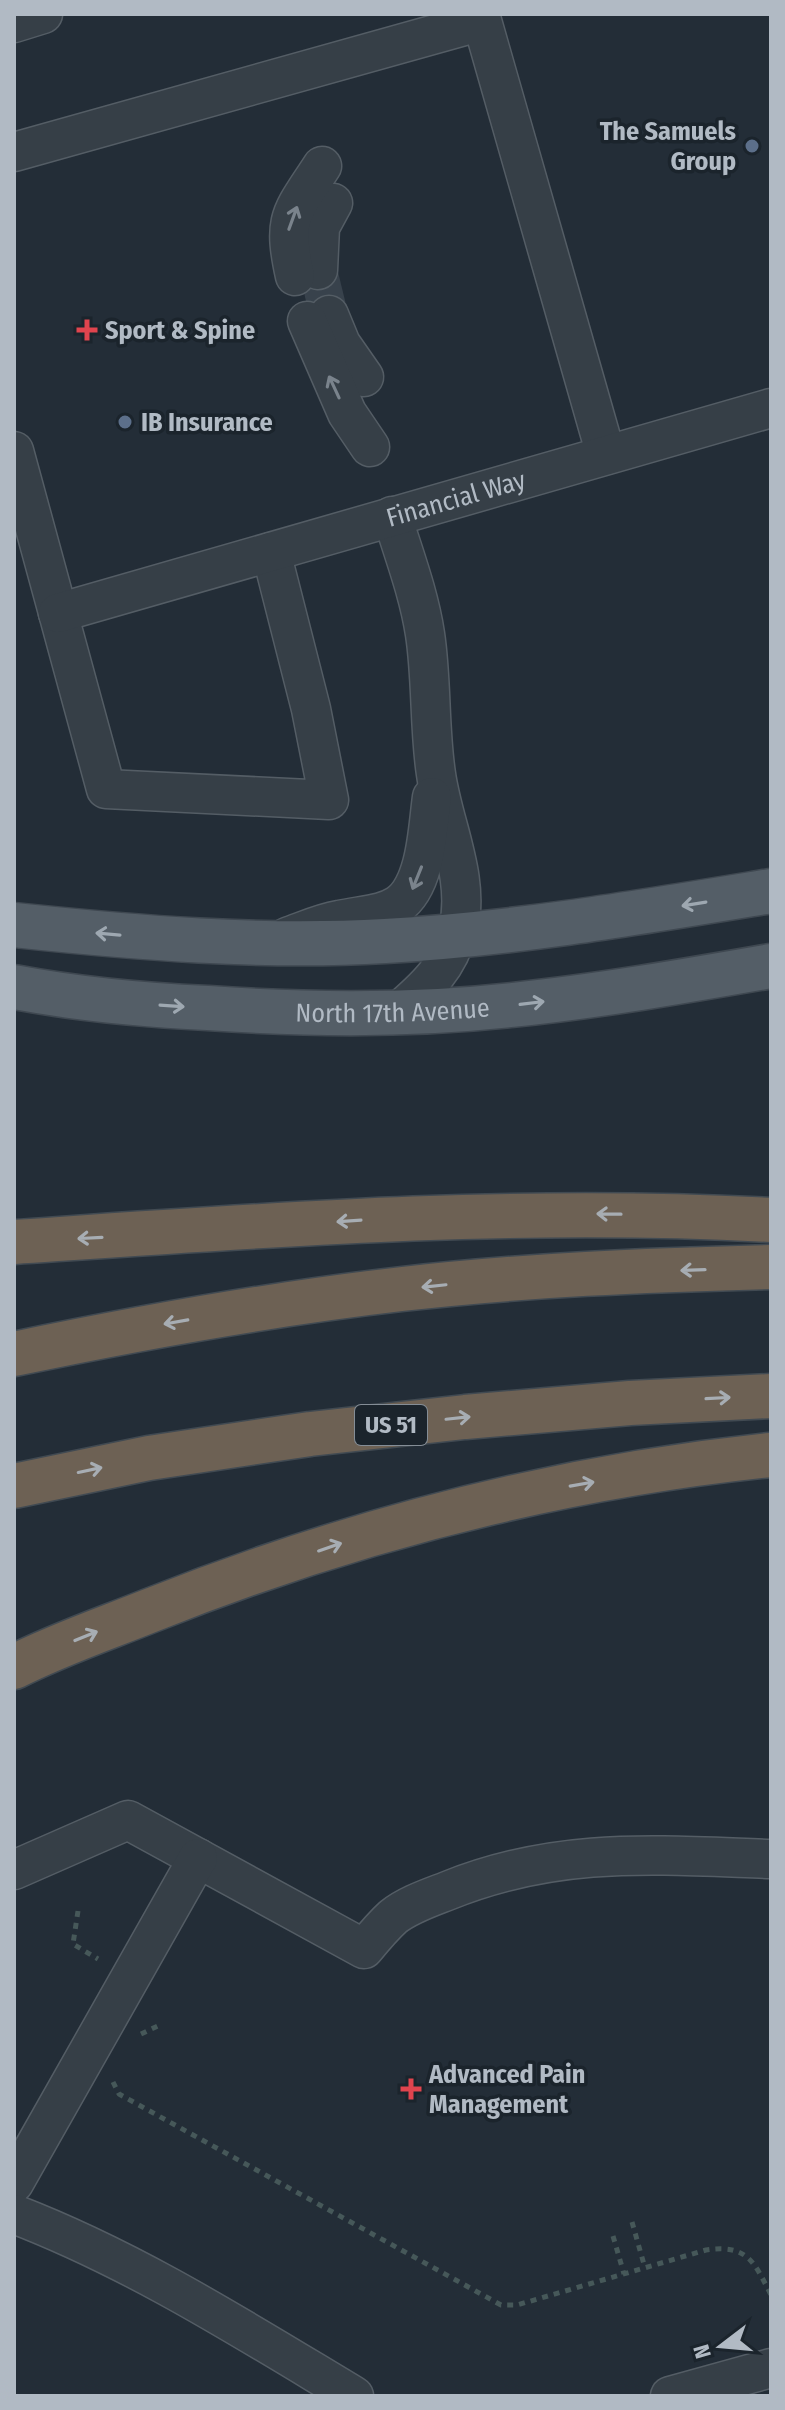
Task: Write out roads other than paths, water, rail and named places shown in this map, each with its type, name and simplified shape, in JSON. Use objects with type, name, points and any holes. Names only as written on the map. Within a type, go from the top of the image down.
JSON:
[{"type":"highway","points":[[14,1242],[469,1215],[625,1214],[771,1220]]},
{"type":"highway","points":[[14,1354],[217,1315],[401,1289],[608,1273],[771,1267]]},
{"type":"highway","name":"US 51","points":[[14,1486],[149,1458],[310,1434],[630,1403],[771,1396]]},
{"type":"highway","points":[[14,1667],[202,1590],[367,1535],[541,1491],[771,1455]]},
{"type":"main road","points":[[14,925],[139,937],[269,943],[384,941],[602,917],[771,891]]},
{"type":"main road","name":"North 17th Avenue","points":[[14,987],[66,996],[176,1007],[293,1013],[398,1012],[538,1003],[771,966]]},
{"type":"street","points":[[14,23],[43,14]]},
{"type":"street","points":[[14,152],[482,21],[606,455]]},
{"type":"street","points":[[322,166],[292,213],[288,227],[288,243],[307,273],[320,227],[333,203]]},
{"type":"street","points":[[364,377],[318,318],[347,413],[370,447]]},
{"type":"street","name":"Financial Way","points":[[398,1012],[440,972],[457,935],[461,908],[436,774],[424,631],[392,516],[771,408]]},
{"type":"street","points":[[14,451],[106,789],[329,800],[311,709],[271,552]]},
{"type":"street","points":[[58,613],[392,516]]},
{"type":"street","name":"Financial Way","points":[[269,943],[334,921],[381,914],[403,902],[414,886],[423,863],[436,774]]},
{"type":"street","points":[[14,1870],[128,1820],[364,1949],[394,1916],[415,1905],[495,1873],[541,1862],[622,1855],[771,1859]]},
{"type":"street","points":[[14,2183],[198,1858]]},
{"type":"street","points":[[14,2214],[93,2247],[354,2396]]},
{"type":"street","points":[[670,2396],[771,2368]]},
{"type":"tunnel","points":[[318,270],[329,315]]},
{"type":"place","name":"The Samuels Group","points":[[752,146]]},
{"type":"place","name":"Sport & Spine","points":[[87,330]]},
{"type":"place","name":"IB Insurance","points":[[125,422]]},
{"type":"place","name":"Advanced Pain Management","points":[[411,2089]]}]
